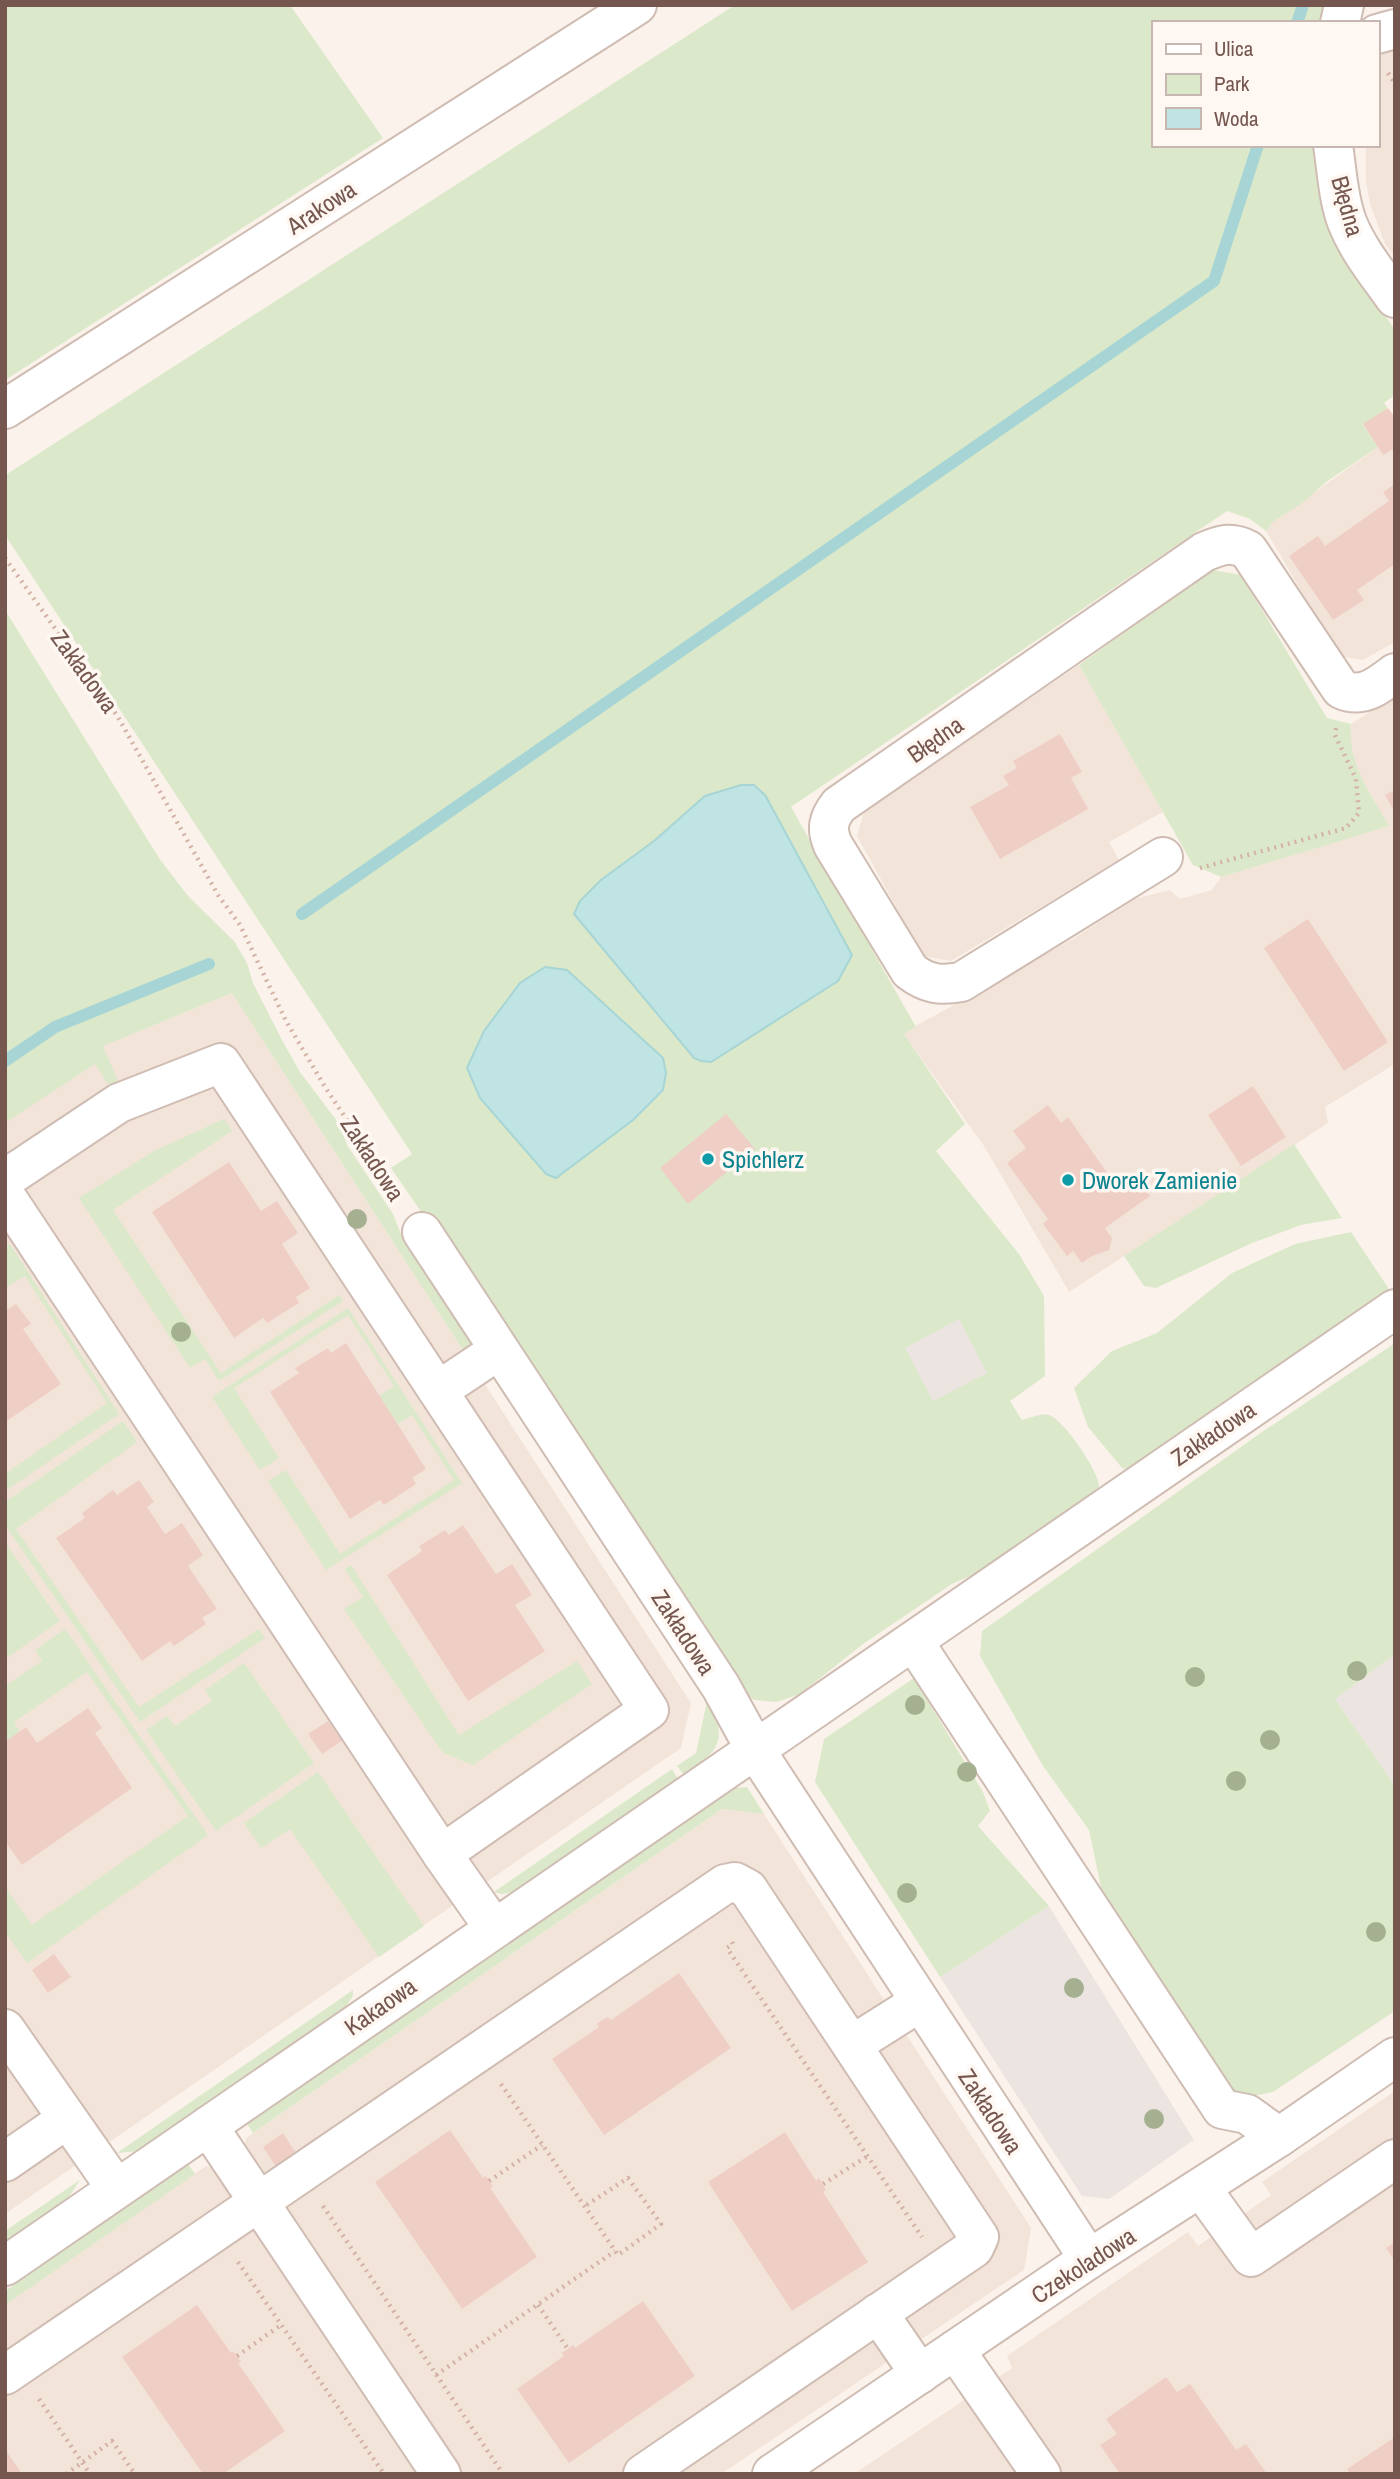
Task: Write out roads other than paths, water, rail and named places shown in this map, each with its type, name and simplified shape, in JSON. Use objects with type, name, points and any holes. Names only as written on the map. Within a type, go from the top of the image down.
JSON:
[{"type":"street","name":"Arakowa","points":[[5,408],[637,5]]},
{"type":"street","name":"Błędna","points":[[1333,147],[1347,222],[1361,249],[1395,298]]},
{"type":"street","name":"Błędna","points":[[1163,857],[961,982],[934,985],[910,971],[833,845],[828,834],[828,824],[839,805],[1204,552],[1227,543],[1248,550],[1336,684],[1349,692],[1361,693],[1377,687],[1395,673]]},
{"type":"street","points":[[5,1179],[119,1103],[221,1063],[649,1710],[442,1854]]},
{"type":"street","points":[[5,1195],[442,1854],[494,1928]]},
{"type":"street","name":"Zakładowa","points":[[422,1233],[487,1359],[720,1687],[756,1751],[1089,2259]]},
{"type":"street","name":"Zakładowa","points":[[756,1751],[1395,1309]]},
{"type":"street","points":[[439,1390],[487,1359]]},
{"type":"street","points":[[914,1642],[1222,2109],[1247,2115],[1279,2137]]},
{"type":"street","name":"Kakaowa","points":[[5,2266],[494,1928],[756,1751]]},
{"type":"street","points":[[5,2375],[725,1884],[735,1882],[748,1889],[979,2236],[974,2248],[643,2474]]},
{"type":"street","points":[[852,2045],[920,2002]]},
{"type":"street","points":[[5,2029],[116,2188]]},
{"type":"street","name":"Czekoladowa","points":[[772,2474],[1089,2259],[1202,2188],[1395,2057]]},
{"type":"street","points":[[5,2162],[68,2119]]},
{"type":"street","points":[[208,2126],[441,2474]]},
{"type":"street","points":[[1202,2188],[1251,2257],[1395,2159]]},
{"type":"street","points":[[878,2313],[920,2374]]},
{"type":"street","points":[[955,2350],[1041,2474]]},
{"type":"water","points":[[741,785],[754,785],[765,795],[852,955],[838,981],[711,1062],[701,1061],[694,1058],[574,914],[580,901],[601,880],[654,841],[705,796]]},
{"type":"water","points":[[545,967],[567,970],[663,1058],[666,1073],[663,1090],[633,1120],[556,1178],[546,1174],[480,1098],[467,1068],[484,1031],[520,983]]},
{"type":"waterway","points":[[1298,21],[1303,5]]},
{"type":"waterway","points":[[302,914],[1214,281],[1257,147]]},
{"type":"waterway","points":[[5,1061],[55,1027],[209,964]]},
{"type":"place","name":"Spichlerz","points":[[708,1159]]},
{"type":"place","name":"Dworek Zamienie","points":[[1068,1180]]}]
